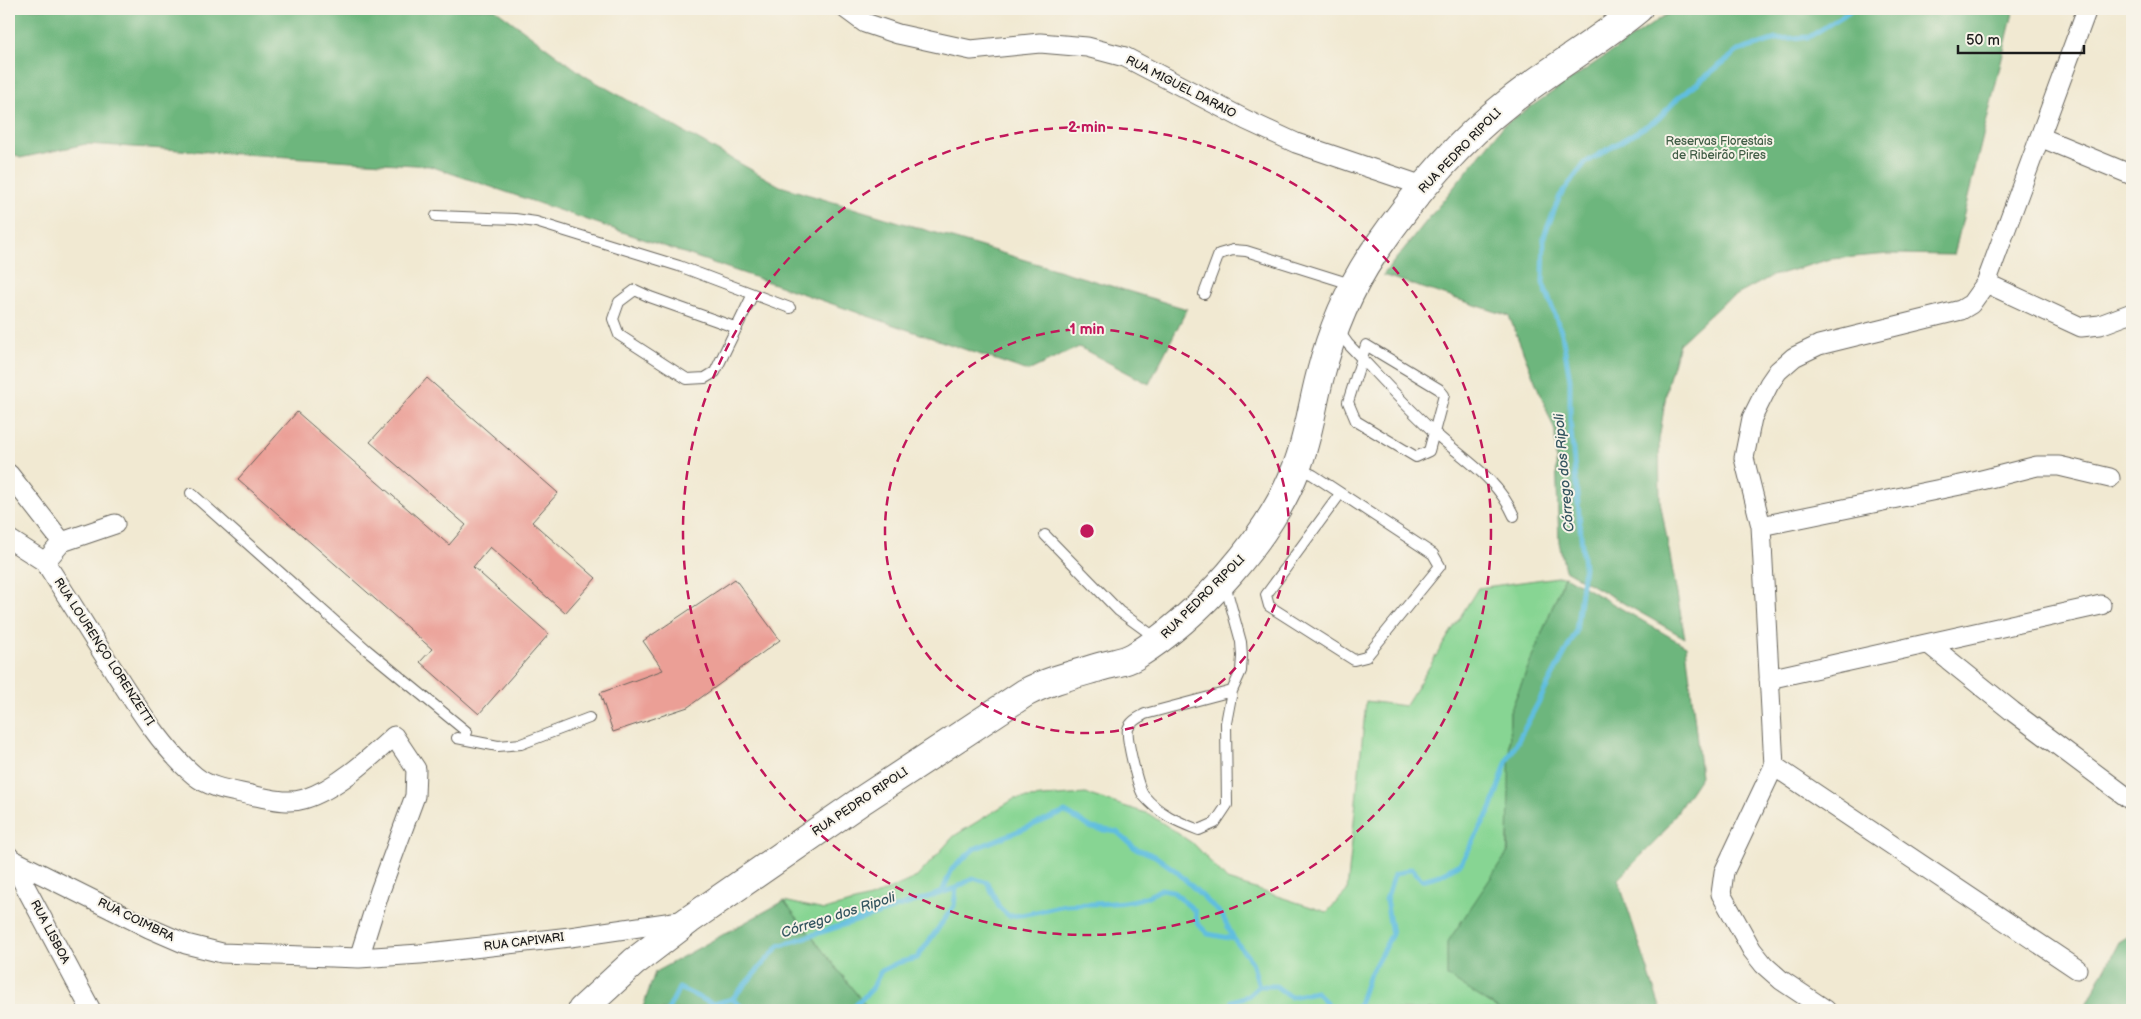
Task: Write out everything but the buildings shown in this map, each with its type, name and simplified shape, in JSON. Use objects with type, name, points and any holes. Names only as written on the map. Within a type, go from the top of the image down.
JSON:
[{"type":"street","name":"RUA MIGUEL DARAIO","points":[[848,9],[865,22],[898,34],[971,50],[1040,43],[1087,46],[1124,57],[1246,120],[1296,143],[1423,186]]},
{"type":"street","name":"RUA PEDRO RIPOLI","points":[[582,1010],[634,962],[689,920],[864,799],[1025,692],[1043,683],[1132,658],[1159,640],[1243,559],[1264,531],[1284,497],[1297,467],[1320,373],[1336,327],[1355,285],[1373,254],[1423,186],[1482,125],[1509,101],[1579,53],[1638,9]]},
{"type":"street","points":[[1826,1010],[1781,980],[1764,965],[1752,950],[1721,894],[1724,872],[1774,766],[1761,526],[1744,458],[1752,418],[1769,384],[1778,371],[1794,357],[1819,345],[1961,310],[1971,304],[1986,283],[2087,9]]},
{"type":"street","points":[[2040,137],[2132,175]]},
{"type":"street","points":[[1986,283],[2081,327],[2100,326],[2132,313]]},
{"type":"street","points":[[1761,526],[1970,483],[2037,466],[2058,466],[2110,478]]},
{"type":"street","points":[[9,474],[62,542]]},
{"type":"street","points":[[9,539],[45,562],[62,542],[115,524]]},
{"type":"street","name":"RUA LOURENÇO LORENZETTI","points":[[45,562],[142,715],[185,766],[196,776],[212,785],[270,799],[289,801],[303,799],[320,792],[367,761],[394,736],[416,769],[416,789],[359,958]]},
{"type":"street","points":[[1769,679],[1930,645],[2101,605]]},
{"type":"street","points":[[1930,645],[2012,711],[2132,801]]},
{"type":"street","points":[[1774,766],[2077,969]]},
{"type":"street","name":"RUA COIMBRA","points":[[10,856],[149,928],[186,944],[222,954],[359,958]]},
{"type":"street","name":"RUA LISBOA","points":[[10,856],[91,1010]]},
{"type":"street","name":"RUA CAPIVARI","points":[[359,958],[478,948],[689,920]]},
{"type":"lane","points":[[436,216],[514,219],[536,222],[679,266],[790,308]]},
{"type":"lane","points":[[1204,294],[1219,254],[1233,250],[1246,251],[1355,285]]},
{"type":"lane","points":[[736,328],[635,290],[619,302],[612,319],[619,335],[687,380],[705,378],[715,372],[753,294]]},
{"type":"lane","points":[[1336,327],[1361,358],[1435,433],[1495,484],[1507,500],[1514,516]]},
{"type":"lane","points":[[1366,345],[1439,389],[1444,395],[1429,450],[1416,457],[1356,421],[1348,402],[1361,358],[1366,345]]},
{"type":"lane","points":[[1297,467],[1313,475],[1433,554],[1440,566],[1366,657],[1354,660],[1269,606],[1266,596],[1340,494]]},
{"type":"lane","points":[[191,493],[367,650],[467,732]]},
{"type":"lane","points":[[1045,535],[1120,611],[1159,640]]},
{"type":"lane","points":[[1223,579],[1241,642],[1241,671],[1232,692],[1226,723],[1227,804],[1215,823],[1199,830],[1171,820],[1143,795],[1128,740],[1128,730],[1132,721],[1145,714],[1232,692]]},
{"type":"lane","points":[[457,738],[498,746],[521,744],[589,718]]},
{"type":"green space","points":[[9,9],[495,9],[585,76],[780,186],[1187,309],[1149,384],[1079,347],[1028,371],[430,166],[86,144],[20,158],[9,151]]},
{"type":"green space","name":"Reservas Florestais de Ribeirão Pires","points":[[1682,9],[2014,9],[1954,255],[1889,254],[1831,259],[1772,276],[1724,302],[1679,344],[1668,382],[1659,440],[1660,501],[1685,638],[1565,570],[1559,542],[1555,431],[1509,316],[1383,275],[1504,125],[1664,16]]},
{"type":"green space","points":[[1565,576],[1510,712],[1510,794],[1500,1010],[869,1010],[784,901],[824,910],[870,898],[917,877],[954,836],[1014,799],[1086,794],[1149,814],[1195,845],[1227,880],[1327,912],[1347,891],[1366,701],[1405,706],[1478,588]]},
{"type":"green space","points":[[1565,576],[1686,646],[1701,776],[1661,836],[1618,879],[1661,1010],[1500,1010],[1447,976],[1447,943],[1508,852],[1510,712]]},
{"type":"green space","points":[[784,901],[869,1010],[642,1010],[655,972]]},
{"type":"green space","points":[[2132,934],[2132,1010],[2083,1010],[2119,942]]},
{"type":"waterway","name":"Córrego dos Ripoli","points":[[1357,1010],[1368,978],[1392,934],[1386,900],[1394,875],[1412,868],[1422,880],[1440,875],[1461,863],[1492,807],[1506,763],[1576,632],[1584,567],[1570,420],[1570,379],[1562,334],[1543,283],[1544,236],[1560,196],[1585,163],[1658,119],[1677,99],[1738,51],[1776,39],[1809,37],[1854,9]]},
{"type":"waterway","name":"Córrego dos Ripoli","points":[[942,892],[952,869],[974,849],[1065,812],[1092,828],[1117,832],[1135,848],[1155,856],[1176,871],[1222,915],[1234,939]]},
{"type":"waterway","name":"Córrego dos Ripoli","points":[[668,1010],[679,988],[713,1004],[732,999],[779,946],[956,888],[973,878],[988,883],[999,907],[1009,916],[1024,915],[1066,905],[1127,902],[1151,895],[1161,889],[1172,891],[1195,911],[1197,923],[1208,934],[1234,939],[1252,962],[1259,986],[1276,986],[1290,997],[1316,992],[1334,1010]]},
{"type":"waterway","name":"Córrego dos Ripoli","points":[[840,1010],[854,1007],[872,989],[881,971],[897,963],[917,958],[954,906],[956,888]]},
{"type":"waterway","points":[[1233,1010],[1232,1001],[1248,996],[1259,986]]},
{"type":"waterway","name":"Córrego dos Ripoli","points":[[732,999],[746,1010]]}]
